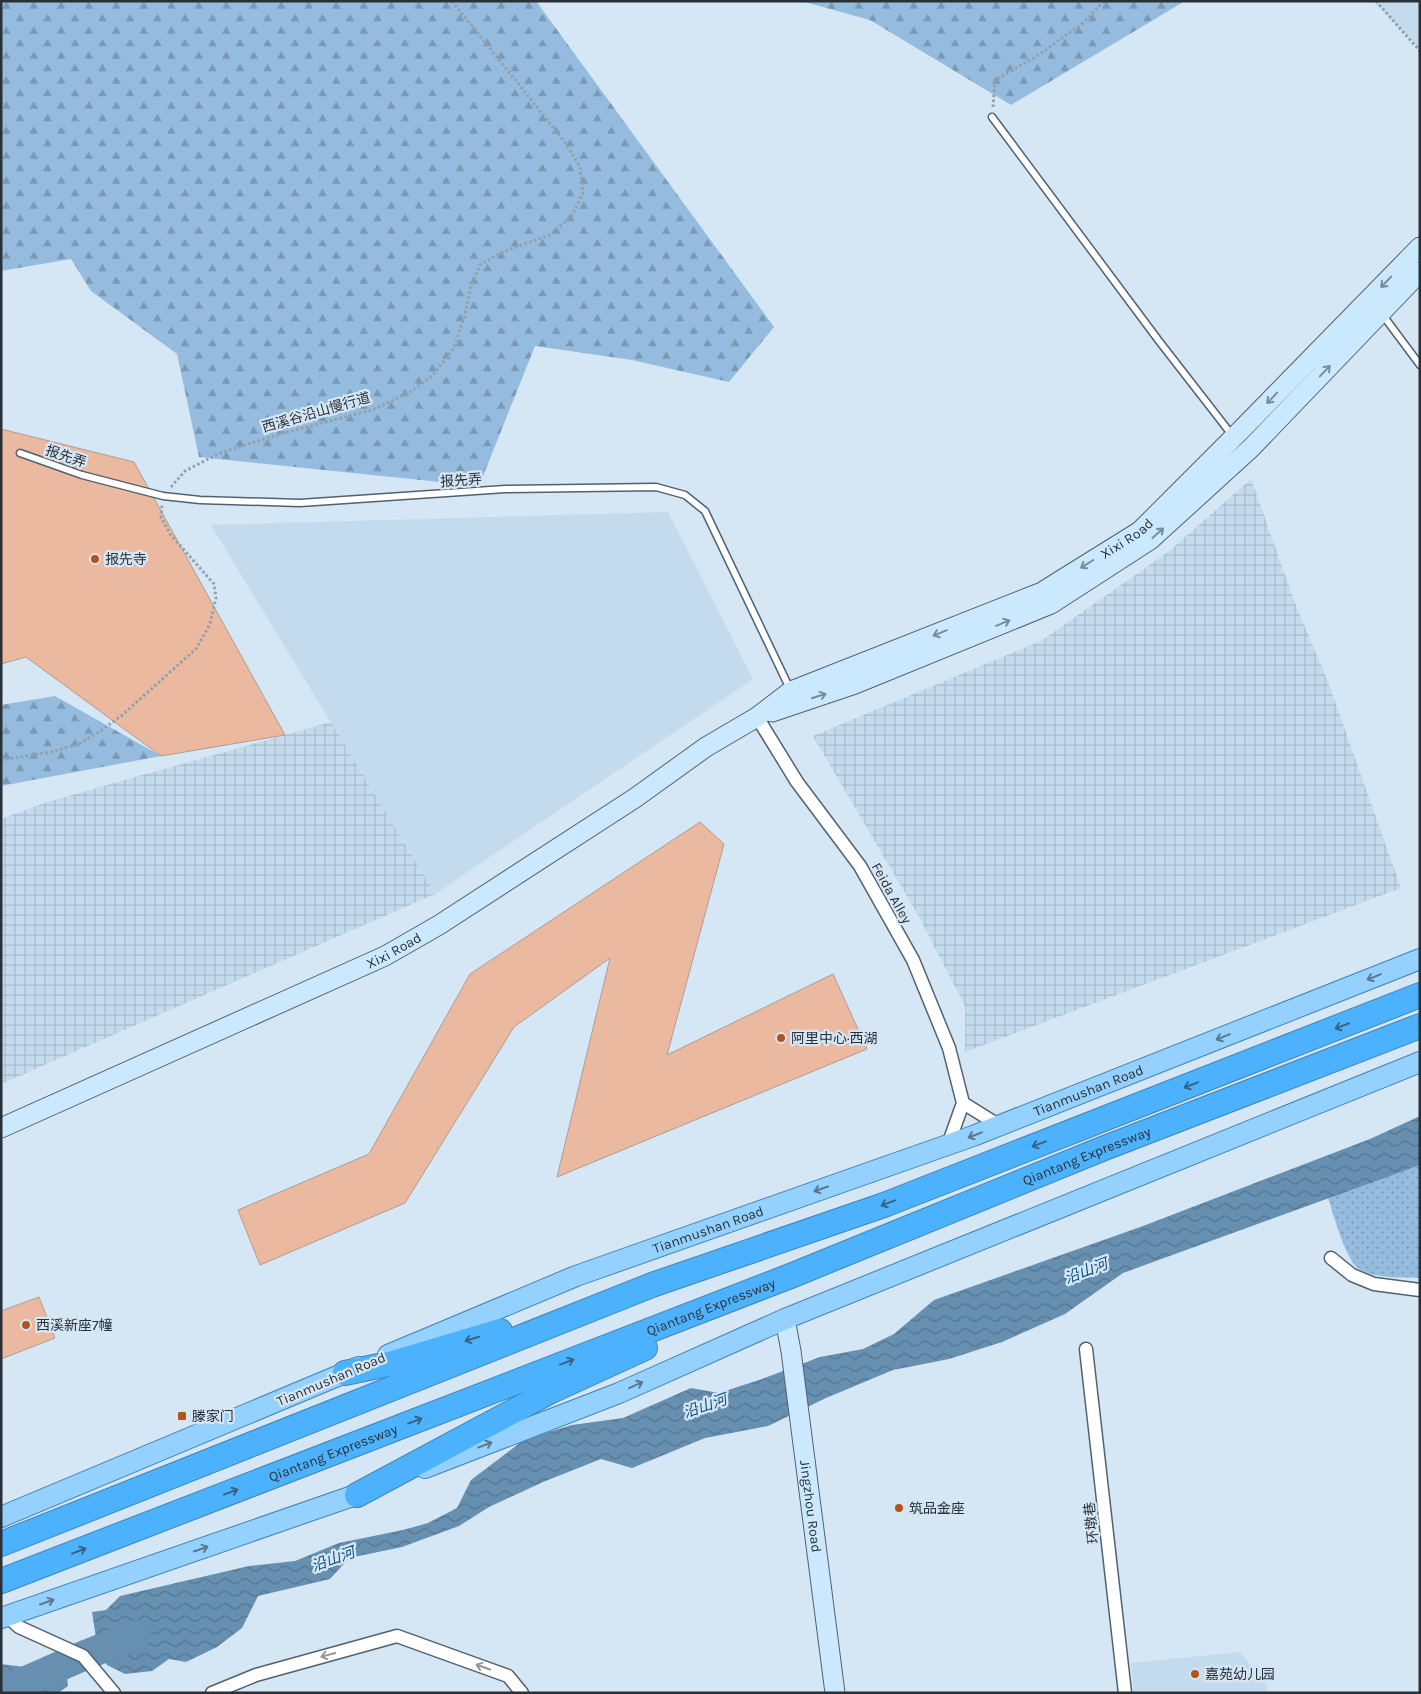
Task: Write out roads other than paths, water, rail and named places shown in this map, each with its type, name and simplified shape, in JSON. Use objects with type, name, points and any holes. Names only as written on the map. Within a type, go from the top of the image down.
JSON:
[{"type":"highway","name":"Qiantang Expressway","points":[[1,1544],[652,1286],[884,1205],[1420,995]]},
{"type":"highway","name":"Qiantang Expressway","points":[[1,1581],[793,1275],[1111,1146],[1420,1026]]},
{"type":"highway","points":[[357,1495],[549,1392],[674,1334],[793,1275]]},
{"type":"highway","points":[[345,1373],[393,1363],[652,1286]]},
{"type":"main road","name":"Xixi Road","points":[[1,1128],[385,956],[439,925],[635,798],[706,748],[757,717],[791,690],[1042,592],[1140,531],[1234,438],[1420,247]]},
{"type":"main road","name":"Xixi Road","points":[[757,717],[855,684],[1051,604],[1142,546],[1251,448],[1420,272]]},
{"type":"main road","name":"Tianmushan Road","points":[[1,1517],[576,1276],[1000,1126],[1420,959]]},
{"type":"main road","points":[[4,1617],[357,1495],[619,1393],[785,1319],[1420,1062]]},
{"type":"main road","name":"Jingzhou Road","points":[[785,1319],[791,1351],[835,1693]]},
{"type":"street","name":"Feida Alley","points":[[757,717],[796,782],[860,866],[913,960],[949,1048],[963,1103]]},
{"type":"street","points":[[948,1145],[963,1103],[1000,1126]]},
{"type":"street","points":[[1331,1258],[1352,1275],[1374,1284],[1420,1290]]},
{"type":"street","name":"环墩巷","points":[[1086,1349],[1125,1693]]},
{"type":"street","points":[[4,1617],[19,1627],[83,1656],[114,1693]]},
{"type":"street","points":[[212,1693],[256,1675],[397,1636],[508,1676],[522,1693]]},
{"type":"lane","points":[[992,117],[1234,438]]},
{"type":"lane","points":[[1381,312],[1420,365]]},
{"type":"lane","name":"报先弄","points":[[20,453],[82,475],[163,496],[200,500],[300,503],[505,489],[656,487],[685,495],[705,510],[791,690]]},
{"type":"water","points":[[1420,1116],[1420,1165],[1123,1273],[1065,1314],[1002,1342],[949,1359],[893,1370],[826,1398],[768,1426],[705,1438],[632,1468],[601,1459],[543,1482],[489,1507],[459,1526],[402,1547],[349,1558],[330,1579],[258,1596],[242,1628],[217,1647],[186,1662],[169,1659],[152,1671],[125,1674],[107,1665],[98,1651],[92,1612],[106,1610],[120,1596],[249,1566],[295,1561],[339,1543],[428,1523],[457,1508],[471,1480],[525,1439],[572,1425],[623,1418],[691,1388],[719,1393],[820,1357],[863,1349],[894,1334],[934,1300],[1143,1226],[1370,1139]]},
{"type":"water","points":[[1,1664],[48,1670],[67,1678],[68,1686],[58,1693],[1,1693]]},
{"type":"waterway","name":"沿山河","points":[[1,1692],[136,1635]]},
{"type":"place","name":"报先寺","points":[[95,559]]},
{"type":"place","name":"阿里中心·西湖","points":[[781,1038]]},
{"type":"place","name":"西溪新座7幢","points":[[26,1325]]},
{"type":"place","name":"滕家门","points":[[182,1416]]},
{"type":"place","name":"筑品金座","points":[[899,1508]]},
{"type":"place","name":"嘉苑幼儿园","points":[[1195,1674]]}]
